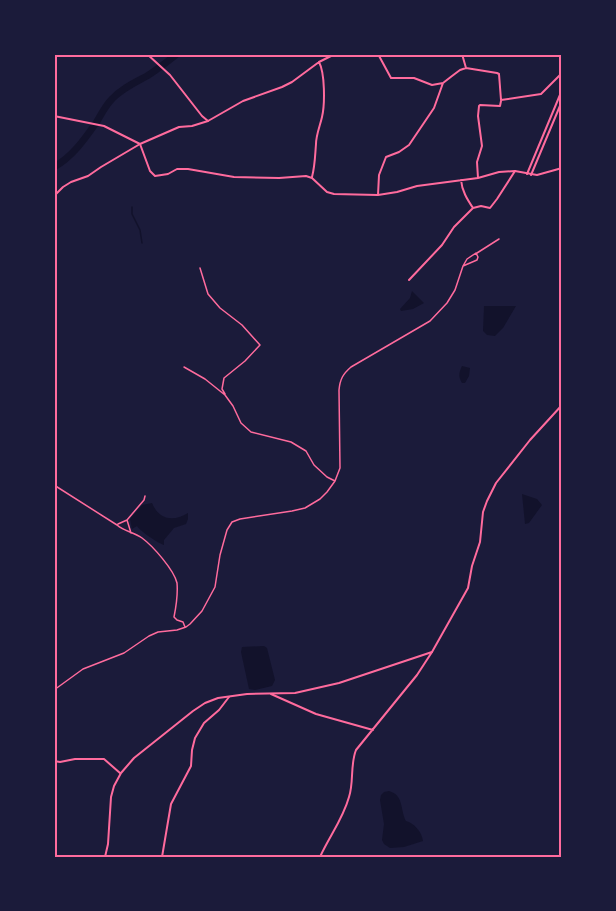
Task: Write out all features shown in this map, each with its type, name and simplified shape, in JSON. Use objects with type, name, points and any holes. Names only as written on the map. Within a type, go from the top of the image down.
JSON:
[{"type":"street","points":[[147,54],[170,75],[208,121]]},
{"type":"street","points":[[54,196],[63,186],[88,176],[140,144],[179,127],[208,121],[243,101],[282,87],[335,54]]},
{"type":"street","points":[[378,54],[391,78],[414,78],[432,85],[443,83],[466,68],[499,75],[500,106],[479,106],[482,146],[477,162],[478,178]]},
{"type":"street","points":[[462,54],[466,68]]},
{"type":"street","points":[[312,178],[317,135],[324,105],[322,68],[319,62]]},
{"type":"street","points":[[501,100],[541,94],[562,73]]},
{"type":"street","points":[[378,195],[379,175],[386,157],[409,145],[434,108],[443,83]]},
{"type":"street","points":[[527,174],[562,90]]},
{"type":"street","points":[[531,175],[562,101]]},
{"type":"street","points":[[54,116],[105,126],[140,144],[150,171],[155,176],[168,174],[177,169],[188,169],[234,177],[296,176],[312,178],[327,192],[334,194],[378,195],[417,186],[478,178],[499,172],[515,171],[531,175],[546,174],[562,168]]},
{"type":"street","points":[[409,280],[473,208],[481,206],[490,208],[515,171]]},
{"type":"street","points":[[461,180],[461,187],[473,208]]},
{"type":"street","points":[[54,690],[83,669],[124,653],[149,636],[186,627],[202,611],[214,587],[222,547],[232,522],[292,511],[320,499],[338,475],[340,464],[339,390],[344,374],[351,367],[430,321],[447,303],[455,290],[467,259],[499,239]]},
{"type":"street","points":[[463,266],[477,260],[476,253]]},
{"type":"street","points":[[200,268],[208,294],[260,345],[224,378],[222,389],[241,423],[251,432],[291,442],[298,446],[306,451],[314,465],[335,481]]},
{"type":"street","points":[[185,367],[225,395]]},
{"type":"street","points":[[320,857],[345,810],[351,789],[356,750],[417,675],[468,588],[480,542],[483,512],[496,483],[530,440],[562,405]]},
{"type":"street","points":[[54,485],[121,529],[141,536],[159,554],[177,585],[174,617],[183,622],[186,627]]},
{"type":"street","points":[[117,525],[127,519],[145,496]]},
{"type":"street","points":[[127,519],[130,533]]},
{"type":"street","points":[[105,857],[111,797],[121,773],[134,758],[187,714],[218,698],[247,694],[295,693],[339,682],[432,652]]},
{"type":"street","points":[[268,693],[316,714],[373,730]]},
{"type":"street","points":[[162,857],[171,804],[190,768],[195,738],[204,723],[219,710],[229,697]]},
{"type":"street","points":[[54,760],[60,762],[75,759],[104,759],[121,773]]},
{"type":"shaded area","points":[[412,291],[424,303],[413,309],[401,311],[400,309],[410,298]]},
{"type":"shaded area","points":[[484,306],[516,306],[503,328],[495,336],[487,335],[483,331]]},
{"type":"shaded area","points":[[462,366],[470,368],[465,383],[462,383],[459,377]]},
{"type":"shaded area","points":[[522,494],[537,499],[542,505],[529,523],[525,524]]},
{"type":"shaded area","points":[[152,503],[158,513],[167,518],[177,518],[188,513],[186,524],[174,528],[164,540],[164,545],[149,537],[137,526],[132,529],[130,519],[142,505]]},
{"type":"shaded area","points":[[264,646],[267,648],[275,680],[272,686],[249,689],[241,652],[242,647]]},
{"type":"shaded area","points":[[389,791],[397,796],[406,821],[417,828],[423,841],[404,847],[390,848],[384,844],[382,840],[384,824],[380,800],[384,792]]},
{"type":"waterway","points":[[54,167],[77,148],[116,95],[177,54]]},
{"type":"waterway","points":[[132,207],[132,214],[140,230],[142,243]]}]
